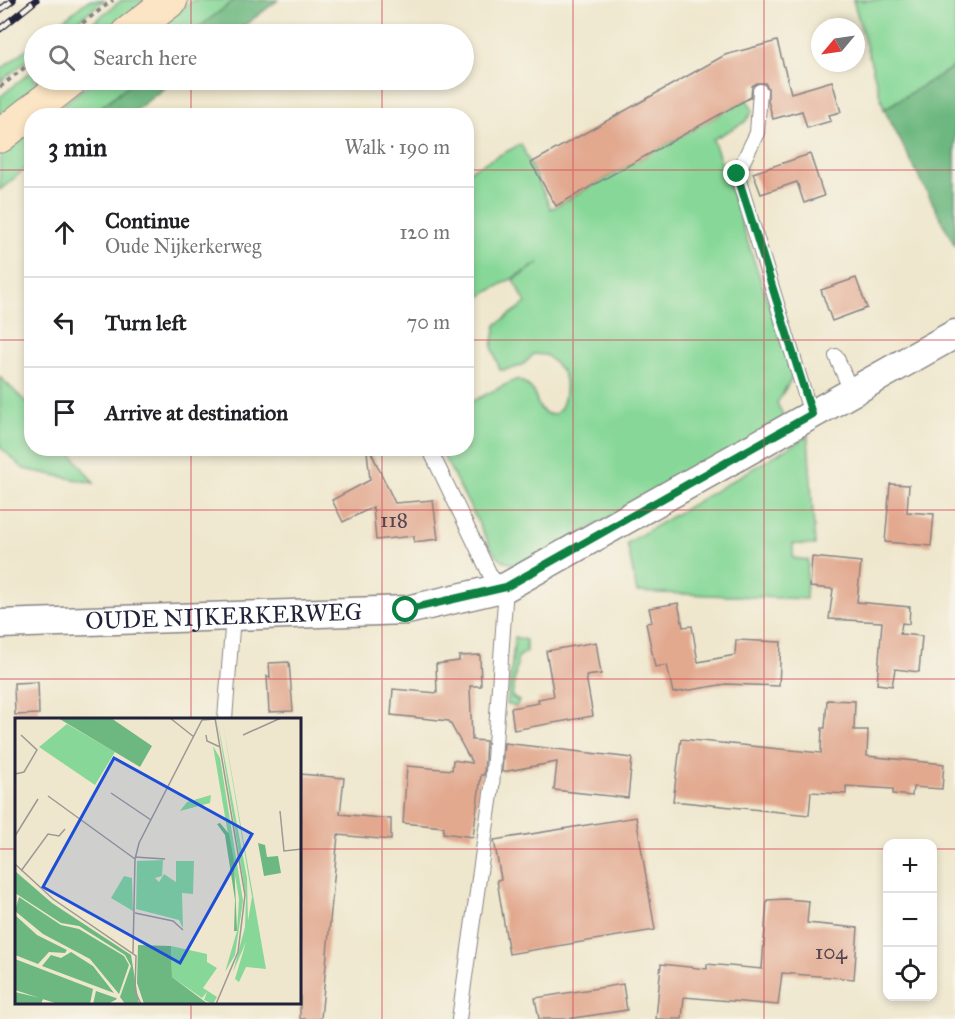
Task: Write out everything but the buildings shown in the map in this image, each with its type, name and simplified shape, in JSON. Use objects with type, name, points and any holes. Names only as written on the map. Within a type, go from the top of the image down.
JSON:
[{"type":"street","points":[[141,24],[171,0]]},
{"type":"street","points":[[36,108],[58,90]]},
{"type":"street","points":[[0,136],[24,117]]},
{"type":"street","name":"OUDE NIJKERKERWEG","points":[[0,624],[406,610],[502,588],[955,334]]},
{"type":"lane","points":[[760,91],[757,133],[737,174],[812,414]]},
{"type":"lane","points":[[836,356],[851,391]]},
{"type":"lane","points":[[433,456],[502,588],[492,787],[459,1019]]},
{"type":"lane","points":[[225,718],[233,616]]},
{"type":"path","points":[[81,24],[112,0]]},
{"type":"path","points":[[0,87],[24,68]]},
{"type":"green space","points":[[89,0],[104,0],[74,24],[58,24]]},
{"type":"green space","points":[[122,0],[151,0],[120,24],[91,24]]},
{"type":"green space","points":[[193,0],[235,0],[203,24],[163,24]]},
{"type":"green space","points":[[235,0],[278,0],[246,24],[203,24]]},
{"type":"green space","points":[[853,0],[955,0],[955,66],[884,109],[865,42],[865,18],[858,18]]},
{"type":"green space","points":[[24,51],[24,63],[0,82],[0,70]]},
{"type":"green space","points":[[955,66],[955,246],[884,109]]},
{"type":"green space","points":[[24,77],[24,90],[38,90],[0,120],[0,97]]},
{"type":"green space","points":[[82,90],[122,90],[100,108],[59,108]]},
{"type":"green space","points":[[122,90],[162,90],[138,108],[100,108]]},
{"type":"green space","points":[[747,99],[753,111],[745,122],[713,139],[793,376],[777,403],[785,419],[524,565],[515,565],[504,561],[494,553],[444,456],[474,456],[474,401],[518,379],[532,389],[541,410],[553,414],[558,412],[564,401],[565,381],[561,370],[546,355],[533,354],[519,366],[500,370],[492,347],[496,325],[526,303],[513,280],[539,263],[474,300],[474,168],[521,144],[551,209]]},
{"type":"green space","points":[[24,136],[24,170],[0,190],[0,155]]},
{"type":"green space","points":[[0,377],[24,400],[24,456],[73,456],[94,483],[24,469],[0,447]]},
{"type":"green space","points":[[808,436],[815,545],[793,544],[793,558],[808,560],[806,599],[637,592],[627,543]]},
{"type":"green space","points":[[515,637],[526,640],[526,652],[518,657],[512,697],[519,701],[516,707],[507,704]]},
{"type":"railway","points":[[0,10],[13,0]]},
{"type":"railway","points":[[0,29],[36,0]]},
{"type":"route","points":[[406,610],[506,587],[812,414],[737,174]]}]
